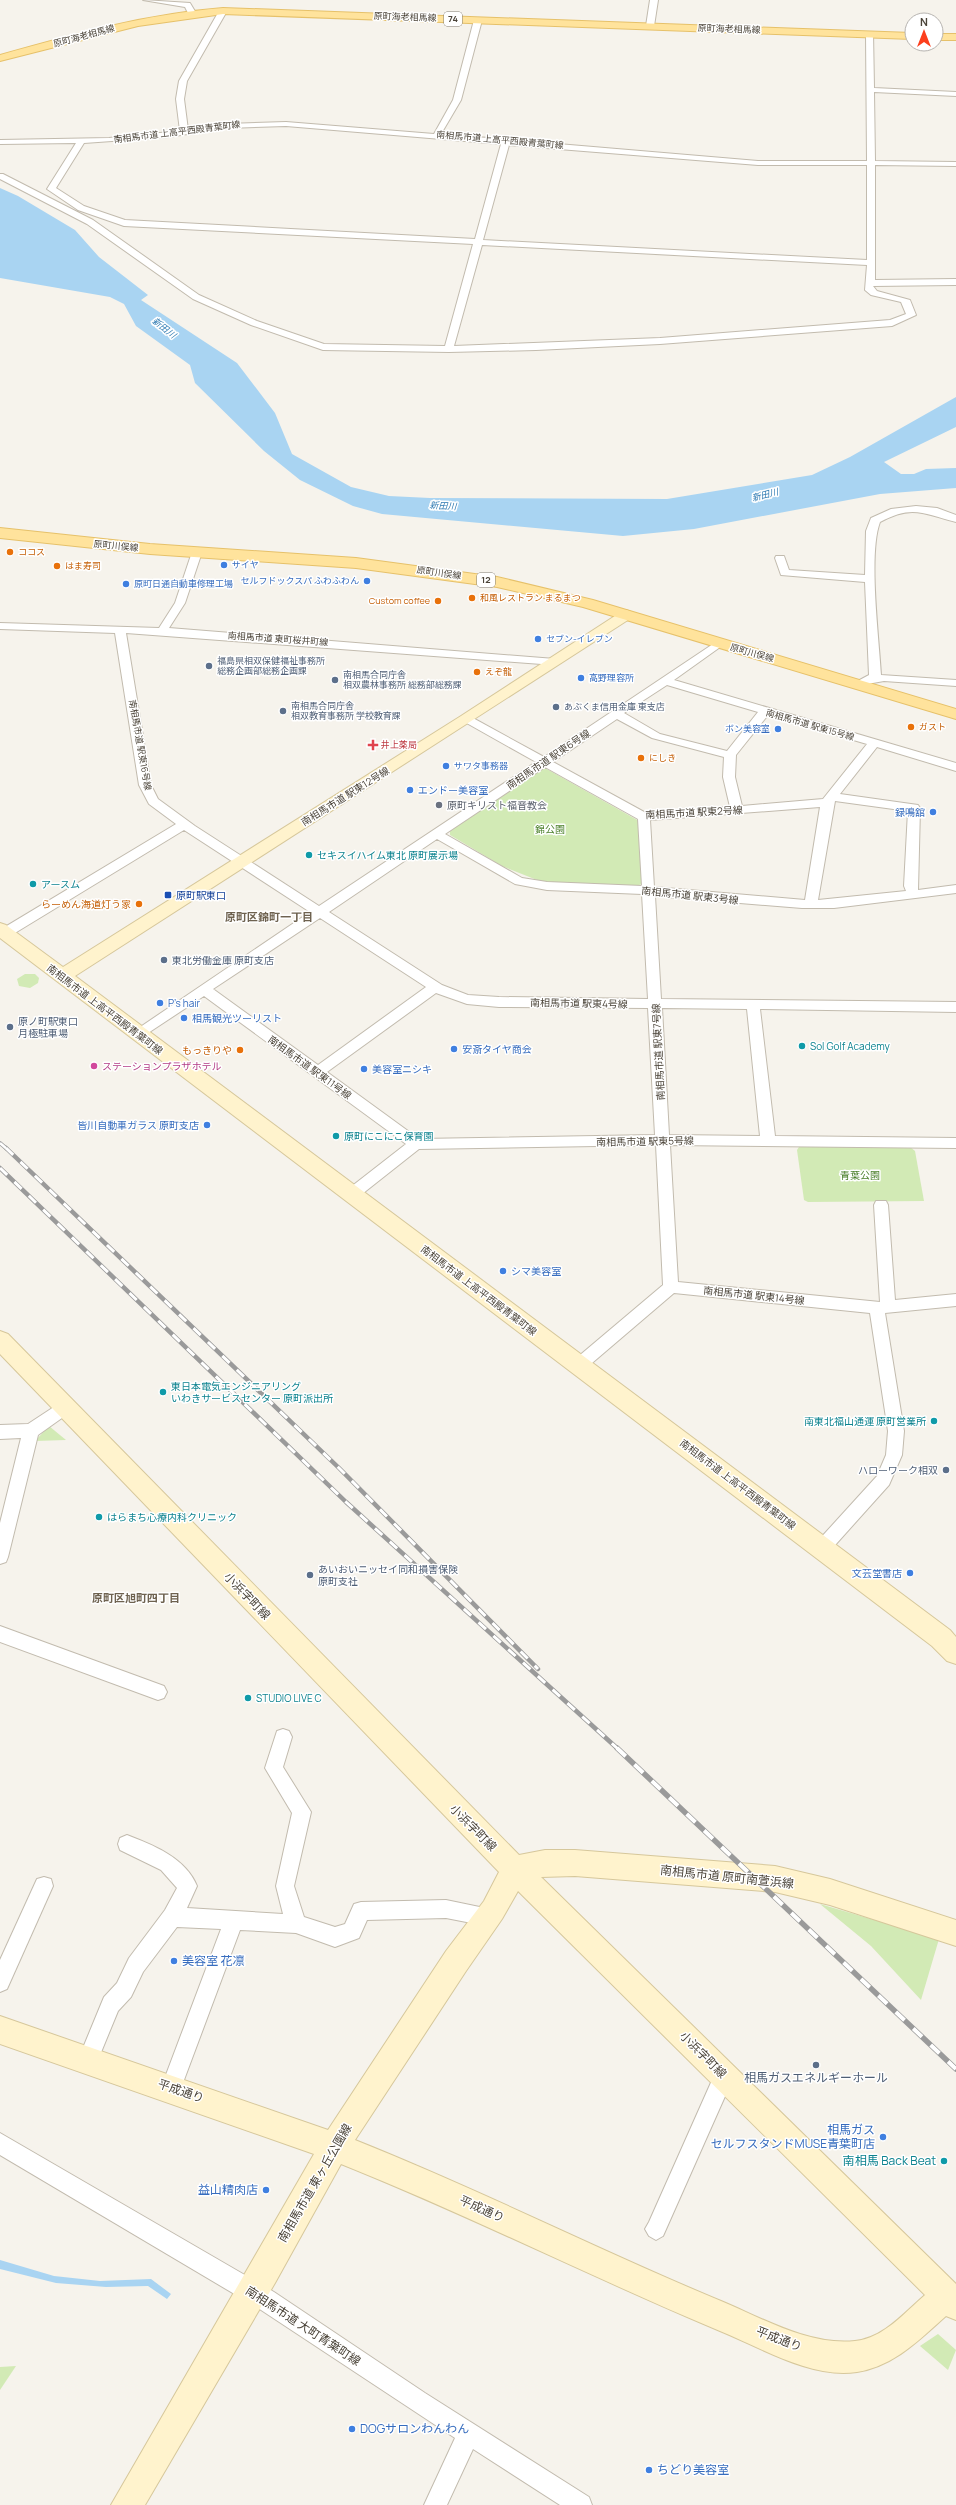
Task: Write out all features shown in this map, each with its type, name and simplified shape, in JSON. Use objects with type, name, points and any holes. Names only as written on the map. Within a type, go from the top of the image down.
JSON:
[{"type":"main road","name":"原町海老相馬線","points":[[0,58],[189,6],[223,11],[904,36]]},
{"type":"main road","points":[[944,37],[956,37]]},
{"type":"main road","name":"原町川俣線","points":[[0,533],[197,552],[356,563],[450,574],[538,591],[626,615],[956,714]]},
{"type":"street","points":[[147,0],[189,6]]},
{"type":"street","points":[[650,26],[654,0]]},
{"type":"street","points":[[184,132],[180,99],[183,81],[223,11]]},
{"type":"street","points":[[437,135],[456,100],[478,20]]},
{"type":"street","points":[[0,176],[90,222],[196,297],[254,324],[323,347],[448,349],[660,341],[892,323],[911,315],[905,300],[874,293],[868,288],[871,281],[870,34]]},
{"type":"street","points":[[871,90],[956,94]]},
{"type":"street","name":"南相馬市道 上高平西殿青葉町線","points":[[0,142],[81,141],[184,132],[227,126],[267,124],[437,135],[758,162],[956,164]]},
{"type":"street","points":[[81,141],[51,189],[81,208],[124,223],[871,263]]},
{"type":"street","points":[[448,349],[506,141]]},
{"type":"street","points":[[871,281],[874,284],[956,282]]},
{"type":"street","points":[[860,684],[874,676],[870,579],[871,531],[875,520],[892,512],[916,509],[932,510],[956,519]]},
{"type":"street","points":[[162,631],[173,618],[180,603],[197,552]]},
{"type":"street","points":[[780,558],[785,573],[870,579]]},
{"type":"street","name":"南相馬市道 駅東12号線","points":[[62,976],[467,719],[626,615]]},
{"type":"street","name":"南相馬市道 東町桜井町線","points":[[0,626],[162,631],[555,662]]},
{"type":"street","name":"南相馬市道 駅東16号線","points":[[120,629],[148,794],[153,801],[184,824],[241,862]]},
{"type":"street","name":"南相馬市道 駅東6号線","points":[[137,1034],[665,682],[719,643]]},
{"type":"street","points":[[860,684],[884,678],[956,683]]},
{"type":"street","name":"南相馬市道 駅東15号線","points":[[665,682],[956,768]]},
{"type":"street","points":[[737,810],[730,777],[730,755],[764,712]]},
{"type":"street","points":[[617,714],[656,736],[680,744],[730,755]]},
{"type":"street","name":"南相馬市道 駅東2号線","points":[[467,719],[644,817],[737,810],[829,800],[914,808],[910,886],[913,894]]},
{"type":"street","points":[[811,904],[829,800],[874,744]]},
{"type":"street","name":"南相馬市道 駅東7号線","points":[[644,817],[656,1004],[671,1288]]},
{"type":"street","points":[[2,931],[184,824]]},
{"type":"street","name":"南相馬市道 駅東3号線","points":[[437,834],[519,881],[547,886],[649,891],[771,903],[811,904],[956,889]]},
{"type":"street","name":"南相馬市道 駅東4号線","points":[[241,862],[435,987],[467,999],[499,1002],[753,1006],[956,1007]]},
{"type":"street","name":"南相馬市道 上高平西殿青葉町線","points":[[2,931],[941,1638],[956,1653]]},
{"type":"street","points":[[318,1072],[435,987]]},
{"type":"street","name":"南相馬市道 駅東11号線","points":[[205,990],[416,1144]]},
{"type":"street","points":[[753,1006],[768,1141]]},
{"type":"street","name":"南相馬市道 駅東5号線","points":[[416,1144],[663,1140],[956,1143]]},
{"type":"street","points":[[352,1194],[416,1144]]},
{"type":"street","points":[[822,1548],[882,1480],[894,1455],[896,1431],[883,1307],[882,1205]]},
{"type":"street","points":[[579,1365],[671,1288]]},
{"type":"street","name":"南相馬市道 駅東14号線","points":[[671,1288],[883,1307],[956,1300]]},
{"type":"street","name":"小浜字町線","points":[[0,1340],[63,1408],[515,1869],[951,2301]]},
{"type":"street","points":[[0,1432],[31,1431],[63,1408]]},
{"type":"street","points":[[0,1557],[3,1529],[31,1431]]},
{"type":"street","points":[[0,1634],[158,1692]]},
{"type":"street","points":[[284,1737],[274,1768],[302,1812],[285,1886],[296,1924]]},
{"type":"street","points":[[88,2060],[112,2004],[124,1990],[136,1965],[172,1917],[188,1886],[168,1864],[127,1844]]},
{"type":"street","name":"南相馬市道 原町南萱浜線","points":[[515,1869],[545,1863],[575,1863],[775,1879],[830,1892],[956,1932]]},
{"type":"street","name":"南相馬市道 東ヶ丘公園線","points":[[127,2505],[335,2146],[456,1961],[487,1917],[515,1869]]},
{"type":"street","points":[[0,1982],[44,1886]]},
{"type":"street","points":[[172,1917],[296,1924],[335,1937],[352,1931],[361,1911],[446,1909],[487,1917]]},
{"type":"street","points":[[172,2088],[234,1921]]},
{"type":"street","name":"平成通り","points":[[0,2030],[172,2088],[335,2146],[714,2313],[822,2355],[841,2357],[879,2352],[895,2343],[927,2311],[951,2301]]},
{"type":"street","points":[[656,2229],[724,2076]]},
{"type":"street","name":"南相馬市道 大町青葉町線","points":[[0,2143],[251,2292],[468,2434],[581,2505]]},
{"type":"street","points":[[435,2505],[468,2434]]},
{"type":"green space","name":"錦公園","points":[[545,768],[639,821],[642,884],[636,886],[542,882],[502,866],[450,835],[450,831]]},
{"type":"green space","points":[[25,974],[35,974],[39,978],[38,983],[30,988],[19,986],[17,979]]},
{"type":"green space","name":"青葉公園","points":[[799,1147],[910,1147],[915,1151],[924,1201],[808,1202],[804,1200],[797,1150]]},
{"type":"green space","points":[[49,1426],[66,1440],[35,1441]]},
{"type":"green space","points":[[820,1904],[939,1939],[921,2000],[871,1946]]},
{"type":"green space","points":[[938,2334],[956,2350],[948,2370],[920,2346]]},
{"type":"green space","points":[[16,2366],[0,2390],[0,2367]]},
{"type":"water","name":"新田川","points":[[0,188],[18,196],[75,230],[99,257],[148,295],[141,300],[237,363],[275,413],[292,454],[351,487],[389,496],[430,498],[667,499],[812,475],[850,457],[956,397],[956,427],[884,462],[901,474],[914,474],[926,469],[956,468],[956,488],[880,494],[694,529],[623,536],[382,514],[353,506],[300,480],[264,451],[195,383],[190,365],[136,326],[124,304],[110,297],[0,278]]},
{"type":"water","points":[[0,2260],[54,2276],[100,2281],[151,2279],[171,2294],[167,2299],[148,2286],[106,2287],[56,2283],[0,2269]]},
{"type":"railway","points":[[0,1143],[7,1149]]},
{"type":"railway","points":[[6,1148],[339,1468],[538,1669]]},
{"type":"railway","points":[[0,1168],[346,1502],[618,1749]]},
{"type":"railway","points":[[617,1748],[956,2069]]},
{"type":"place","name":"ココス","points":[[10,552]]},
{"type":"place","name":"サイヤ","points":[[224,565]]},
{"type":"place","name":"はま寿司","points":[[57,566]]},
{"type":"place","name":"セルフドックスパ ふわふわん","points":[[367,581]]},
{"type":"place","name":"原町日通自動車修理工場","points":[[126,584]]},
{"type":"place","name":"和風レストラン まるまつ","points":[[472,598]]},
{"type":"place","name":"Custom coffee","points":[[438,601]]},
{"type":"place","name":"セブン-イレブン","points":[[538,639]]},
{"type":"place","name":"福島県相双保健福祉事務所 総務企画部総務企画課","points":[[209,666]]},
{"type":"place","name":"えぞ龍","points":[[477,672]]},
{"type":"place","name":"高野理容所","points":[[581,678]]},
{"type":"place","name":"南相馬合同庁舎 相双農林事務所 総務部総務課","points":[[335,680]]},
{"type":"place","name":"あぶくま信用金庫 東支店","points":[[556,707]]},
{"type":"place","name":"南相馬合同庁舎 相双教育事務所 学校教育課","points":[[283,711]]},
{"type":"place","name":"ガスト","points":[[911,727]]},
{"type":"place","name":"ボン美容室","points":[[778,729]]},
{"type":"place","name":"井上薬局","points":[[373,745]]},
{"type":"place","name":"にしき","points":[[641,758]]},
{"type":"place","name":"サワタ事務器","points":[[446,766]]},
{"type":"place","name":"エンドー美容室","points":[[410,790]]},
{"type":"place","name":"原町キリスト福音教会","points":[[439,805]]},
{"type":"place","name":"録鳴舘","points":[[933,812]]},
{"type":"place","name":"セキスイハイム東北 原町展示場","points":[[309,855]]},
{"type":"place","name":"アースム","points":[[33,884]]},
{"type":"place","name":"原町駅東口","points":[[168,895]]},
{"type":"place","name":"らーめん海道灯う家","points":[[139,904]]},
{"type":"place","name":"東北労働金庫 原町支店","points":[[164,960]]},
{"type":"place","name":"P's hair","points":[[160,1003]]},
{"type":"place","name":"相馬観光ツーリスト","points":[[184,1018]]},
{"type":"place","name":"原ノ町駅東口 月極駐車場","points":[[10,1027]]},
{"type":"place","name":"Sol Golf Academy","points":[[802,1046]]},
{"type":"place","name":"安斎タイヤ商会","points":[[454,1049]]},
{"type":"place","name":"もっきりや","points":[[240,1050]]},
{"type":"place","name":"ステーションプラザホテル","points":[[94,1066]]},
{"type":"place","name":"美容室ニシキ","points":[[364,1069]]},
{"type":"place","name":"皆川自動車ガラス 原町支店","points":[[207,1125]]},
{"type":"place","name":"原町にこにこ保育園","points":[[336,1136]]},
{"type":"place","name":"シマ美容室","points":[[503,1271]]},
{"type":"place","name":"東日本電気エンジニアリング いわきサービスセンター 原町派出所","points":[[163,1392]]},
{"type":"place","name":"南東北福山通運 原町営業所","points":[[934,1421]]},
{"type":"place","name":"ハローワーク相双","points":[[946,1470]]},
{"type":"place","name":"はらまち心療内科クリニック","points":[[99,1517]]},
{"type":"place","name":"文芸堂書店","points":[[910,1573]]},
{"type":"place","name":"あいおいニッセイ同和損害保険 原町支社","points":[[310,1575]]},
{"type":"place","name":"STUDIO LIVE C","points":[[248,1698]]},
{"type":"place","name":"美容室 花凛","points":[[174,1961]]},
{"type":"place","name":"相馬ガスエネルギーホール","points":[[816,2065]]},
{"type":"place","name":"相馬ガス セルフスタンドMUSE青葉町店","points":[[883,2137]]},
{"type":"place","name":"南相馬 Back Beat","points":[[944,2161]]},
{"type":"place","name":"益山精肉店","points":[[266,2190]]},
{"type":"place","name":"DOGサロンわんわん","points":[[352,2429]]},
{"type":"place","name":"ちどり美容室","points":[[649,2470]]},
{"type":"district","name":"原町区錦町一丁目","points":[[269,917]]},
{"type":"district","name":"原町区旭町四丁目","points":[[136,1598]]}]
